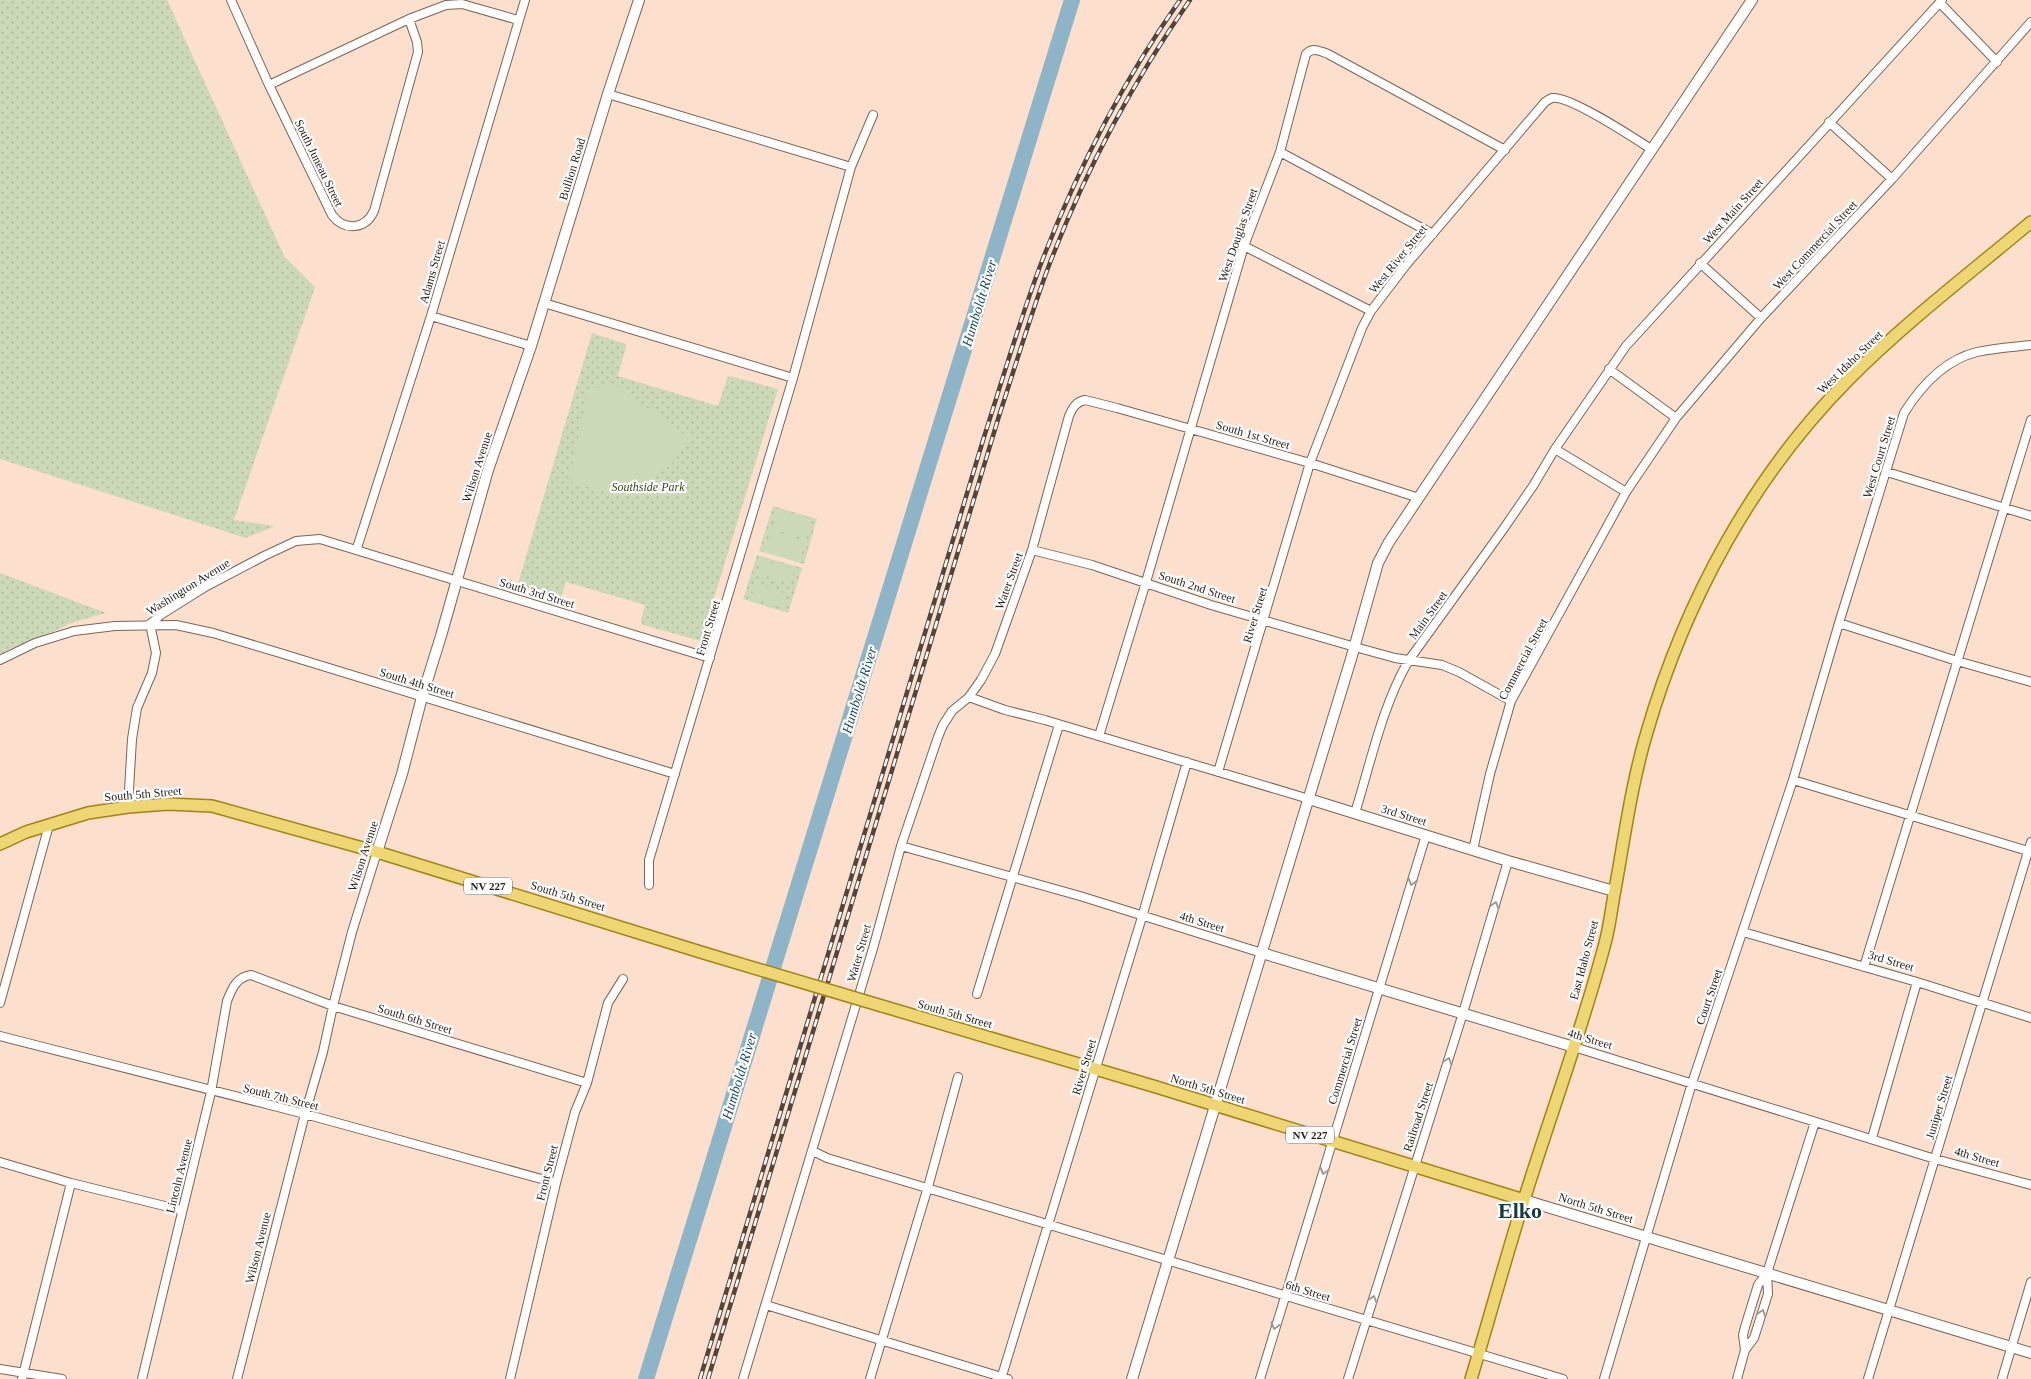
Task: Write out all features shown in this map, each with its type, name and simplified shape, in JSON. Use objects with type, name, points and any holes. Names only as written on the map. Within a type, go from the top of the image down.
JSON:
[{"type":"main road","name":"West Idaho Street","points":[[1722,551],[1773,470],[1811,422],[1848,380],[1919,316],[2031,222]]},
{"type":"main road","name":"East Idaho Street","points":[[1471,1379],[1524,1200],[1574,1047],[1605,944],[1636,774],[1646,733],[1668,664],[1710,570],[1722,551]]},
{"type":"main road","name":"South 5th Street","points":[[0,844],[26,832],[49,825],[88,814],[128,806],[168,804],[212,806],[377,852],[707,954],[1095,1069]]},
{"type":"main road","name":"North 5th Street","points":[[1095,1069],[1524,1200]]},
{"type":"street","name":"South Juneau Street","points":[[231,0],[269,85],[332,216],[346,227],[356,227],[365,223],[374,211],[418,52],[417,42],[409,19]]},
{"type":"street","name":"Adams Street","points":[[356,548],[431,316],[525,0]]},
{"type":"street","name":"Bullion Road","points":[[531,346],[608,94],[639,0]]},
{"type":"street","points":[[1132,1379],[1355,648],[1378,564],[1389,542],[1651,148],[1752,0]]},
{"type":"street","points":[[1941,1],[1997,62]]},
{"type":"street","name":"West Main Street","points":[[1555,449],[1626,346],[1941,1]]},
{"type":"street","points":[[269,85],[409,19],[446,5],[462,4],[518,20]]},
{"type":"street","name":"West Commercial Street","points":[[1626,492],[1676,418],[1761,318],[1892,179],[2031,22]]},
{"type":"street","name":"West Douglas Street","points":[[1098,736],[1146,582],[1244,246],[1280,152],[1306,54],[1310,50],[1318,50],[1328,54],[1505,150]]},
{"type":"street","points":[[608,94],[851,167]]},
{"type":"street","name":"West River Street","points":[[1310,463],[1362,328],[1371,311],[1406,265],[1537,110],[1552,98],[1565,100],[1651,148]]},
{"type":"street","name":"Front Street","points":[[649,885],[649,860],[793,378],[851,167],[873,115]]},
{"type":"street","points":[[1829,122],[1892,179]]},
{"type":"street","points":[[1280,152],[1433,234]]},
{"type":"street","points":[[1244,246],[1371,311]]},
{"type":"street","points":[[1700,263],[1761,318]]},
{"type":"street","points":[[544,303],[793,378]]},
{"type":"street","points":[[431,316],[531,346]]},
{"type":"street","name":"West Court Street","points":[[1839,623],[1887,472],[1898,429],[1904,413],[1918,392],[1941,369],[1976,352],[2031,345]]},
{"type":"street","name":"Wilson Avenue","points":[[237,1379],[304,1114],[323,1052],[332,1006],[352,932],[402,774],[422,697],[488,470],[531,346]]},
{"type":"street","points":[[1609,369],[1676,418]]},
{"type":"street","name":"South 1st Street","points":[[1080,401],[1085,400],[1117,408],[1310,463],[1419,498]]},
{"type":"street","name":"Water Street","points":[[743,1379],[874,945],[901,846],[943,725],[952,711],[969,697],[995,654],[1032,550],[1069,416],[1073,406],[1080,401]]},
{"type":"street","points":[[1864,967],[2031,420]]},
{"type":"street","points":[[1555,449],[1626,492]]},
{"type":"street","name":"Main Street","points":[[1355,813],[1388,705],[1398,679],[1409,660],[1533,486],[1555,449]]},
{"type":"street","name":"River Street","points":[[1218,772],[1265,621],[1310,463]]},
{"type":"street","points":[[1887,472],[2031,516]]},
{"type":"street","name":"Commercial Street","points":[[1473,850],[1490,774],[1511,702],[1626,492]]},
{"type":"street","name":"Washington Avenue","points":[[0,660],[35,643],[74,631],[150,624],[162,614],[205,587],[296,541],[320,538],[356,548]]},
{"type":"street","name":"South 3rd Street","points":[[356,548],[710,658]]},
{"type":"street","name":"South 2nd Street","points":[[1032,550],[1092,565],[1355,648],[1409,660],[1442,664],[1511,702]]},
{"type":"street","points":[[1839,623],[1957,661],[2031,682]]},
{"type":"street","name":"Court Street","points":[[1604,1379],[1692,1083],[1793,780],[1839,623]]},
{"type":"street","points":[[128,806],[132,739],[137,708],[152,672],[156,653],[150,624]]},
{"type":"street","name":"South 4th Street","points":[[150,624],[176,625],[213,633],[675,774]]},
{"type":"street","points":[[969,697],[1005,710],[1187,762]]},
{"type":"street","points":[[977,994],[1059,725]]},
{"type":"street","name":"River Street","points":[[1003,1378],[1187,762]]},
{"type":"street","name":"3rd Street","points":[[1187,762],[1508,861],[1614,891]]},
{"type":"street","points":[[1793,780],[2030,852]]},
{"type":"street","points":[[0,1003],[49,825]]},
{"type":"street","name":"Commercial Street","points":[[1260,1379],[1284,1295],[1333,1142],[1426,835]]},
{"type":"street","name":"Juniper Street","points":[[1868,1379],[2030,852],[2031,842]]},
{"type":"street","points":[[901,846],[1013,876],[1142,917]]},
{"type":"street","name":"Railroad Street","points":[[1348,1379],[1463,1013],[1508,861]]},
{"type":"street","name":"4th Street","points":[[1142,917],[1463,1013],[1815,1122],[2031,1185]]},
{"type":"street","name":"3rd Street","points":[[1743,932],[1917,982],[2031,1018]]},
{"type":"street","name":"South 6th Street","points":[[239,980],[251,975],[332,1006],[587,1083]]},
{"type":"street","name":"Front Street","points":[[510,1379],[556,1183],[575,1112],[587,1083],[608,1003],[623,979]]},
{"type":"street","name":"Lincoln Avenue","points":[[142,1379],[181,1210],[211,1092],[226,1001],[232,988],[239,980]]},
{"type":"street","points":[[1872,1138],[1917,982]]},
{"type":"street","name":"South 7th Street","points":[[0,1036],[211,1092],[304,1114],[556,1183]]},
{"type":"street","points":[[870,1379],[928,1187],[958,1077]]},
{"type":"street","points":[[1745,1350],[1743,1335],[1750,1310],[1758,1285],[1767,1273],[1815,1122]]},
{"type":"street","points":[[812,1151],[828,1158],[1048,1223]]},
{"type":"street","points":[[0,1162],[181,1210]]},
{"type":"street","points":[[23,1376],[71,1182]]},
{"type":"street","name":"North 5th Street","points":[[1524,1200],[2031,1353]]},
{"type":"street","name":"6th Street","points":[[1048,1223],[1562,1379]]},
{"type":"street","points":[[1737,1379],[1745,1350],[1754,1338],[1768,1294],[1767,1273]]},
{"type":"street","points":[[2002,1379],[2031,1282]]},
{"type":"street","points":[[766,1305],[1003,1378]]},
{"type":"street","points":[[0,1369],[23,1376],[62,1379]]},
{"type":"green space","points":[[0,0],[167,0],[284,256],[315,287],[234,520],[275,526],[246,538],[0,459]]},
{"type":"green space","name":"Southside Park","points":[[592,333],[626,344],[618,376],[718,406],[727,378],[730,376],[778,389],[701,641],[643,625],[641,621],[645,605],[566,582],[561,597],[558,599],[517,587]]},
{"type":"green space","points":[[612,383],[690,438],[672,463],[649,480],[637,485],[610,489],[583,486],[569,481],[588,393],[604,384]]},
{"type":"green space","points":[[773,506],[817,519],[804,564],[759,551]]},
{"type":"green space","points":[[778,509],[812,519],[806,539],[772,529]]},
{"type":"green space","points":[[771,531],[805,542],[799,562],[765,552]]},
{"type":"green space","points":[[757,555],[802,568],[788,613],[743,599]]},
{"type":"green space","points":[[762,560],[794,569],[790,584],[758,574]]},
{"type":"green space","points":[[0,573],[106,613],[71,623],[0,657]]},
{"type":"green space","points":[[755,584],[787,594],[782,608],[751,598]]},
{"type":"waterway","name":"Humboldt River","points":[[646,1379],[1072,0]]},
{"type":"railway","points":[[700,1379],[984,437],[1026,305],[1056,226],[1086,159],[1139,62],[1180,0]]},
{"type":"railway","points":[[708,1379],[999,416],[1041,286],[1093,163],[1148,64],[1190,0]]},
{"type":"district","name":"Elko","points":[[1520,1210]]}]
